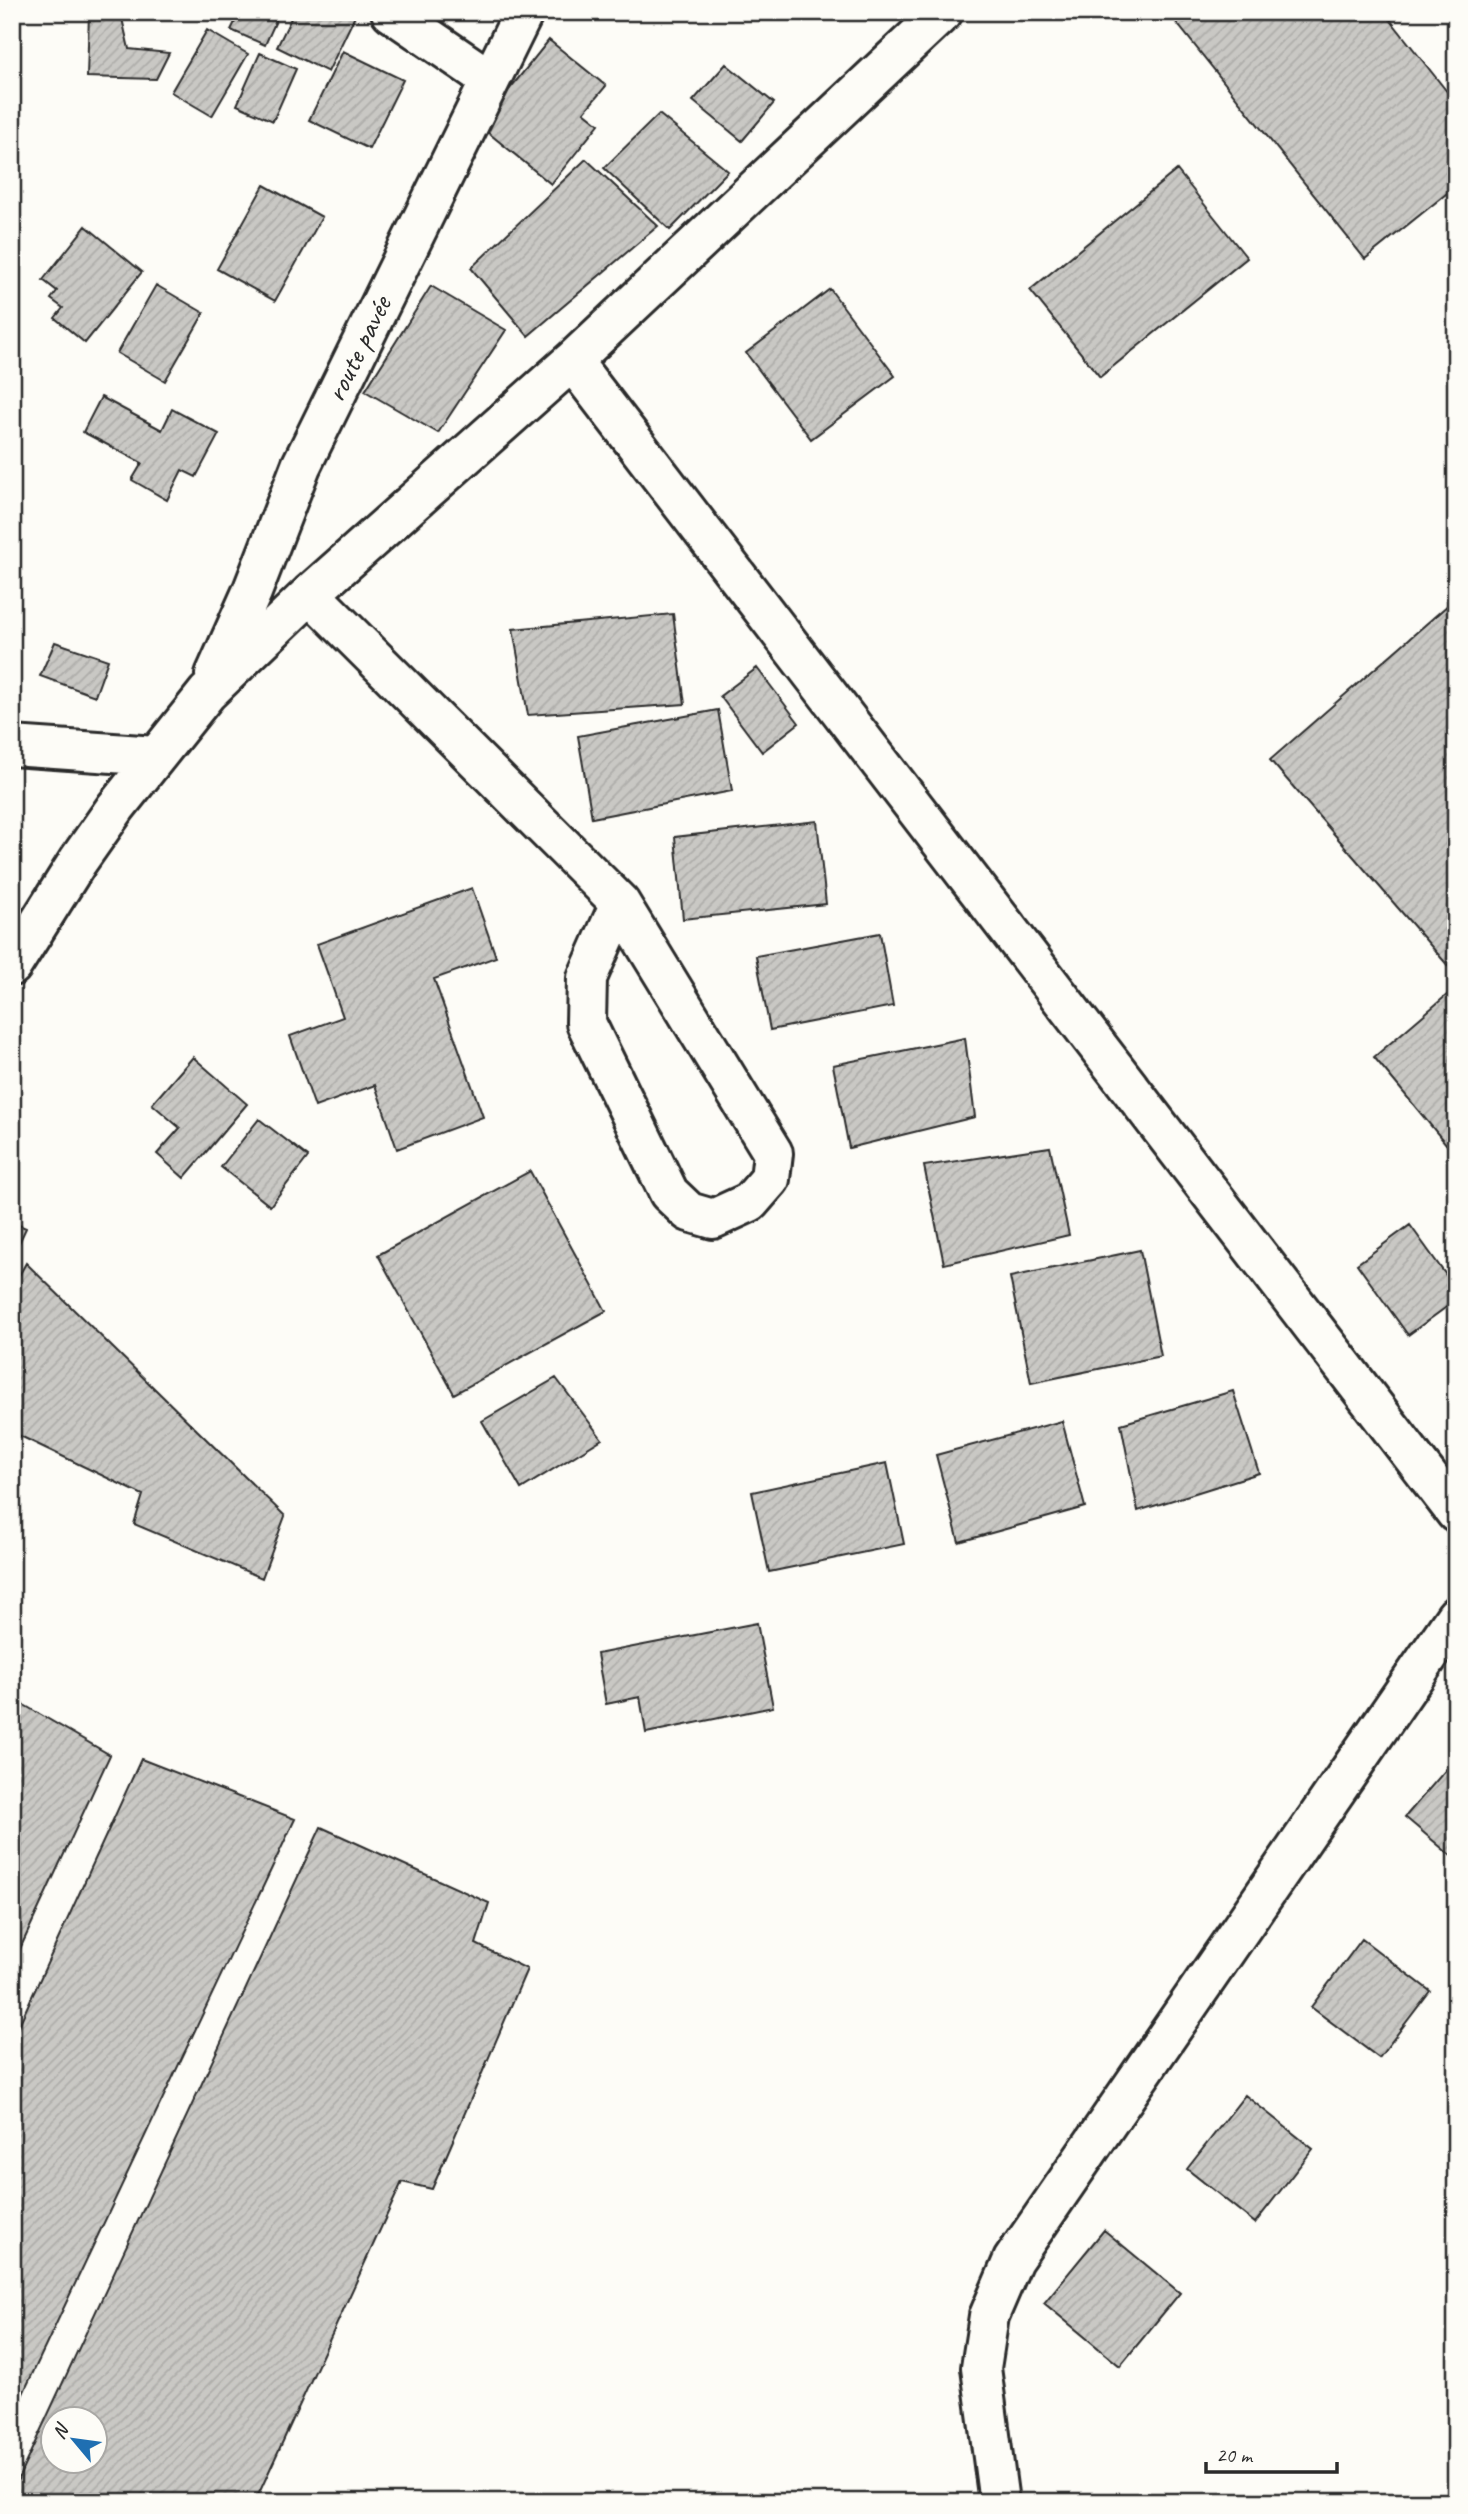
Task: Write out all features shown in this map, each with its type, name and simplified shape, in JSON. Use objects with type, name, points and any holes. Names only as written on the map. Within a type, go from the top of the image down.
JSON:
[{"type":"street","points":[[391,12],[489,79]]},
{"type":"street","name":"route pavée","points":[[207,693],[252,592],[301,466],[524,12]]},
{"type":"street","points":[[12,965],[78,861],[207,693],[310,594],[572,361],[943,12]]},
{"type":"street","points":[[572,361],[1456,1513]]},
{"type":"street","points":[[310,594],[620,904],[772,1153],[770,1179],[750,1202],[713,1219],[689,1212],[669,1193],[586,1023],[587,978],[620,904]]},
{"type":"street","points":[[12,746],[156,756]]},
{"type":"street","points":[[999,2502],[982,2368],[989,2315],[1013,2260],[1456,1616]]},
{"type":"building","points":[[240,12],[280,12],[265,45],[231,30]]},
{"type":"building","points":[[294,12],[357,12],[328,72],[277,47]]},
{"type":"building","points":[[424,12],[449,12],[442,24]]},
{"type":"building","points":[[1168,12],[1384,12],[1456,103],[1456,186],[1365,259]]},
{"type":"building","points":[[89,13],[121,14],[129,49],[169,53],[156,79],[87,77]]},
{"type":"building","points":[[207,30],[248,54],[212,116],[171,92]]},
{"type":"building","points":[[549,40],[606,86],[584,112],[599,124],[551,184],[480,126]]},
{"type":"building","points":[[343,51],[403,80],[369,149],[309,120]]},
{"type":"building","points":[[260,53],[296,69],[273,121],[237,105]]},
{"type":"building","points":[[726,64],[774,103],[742,141],[693,101]]},
{"type":"building","points":[[659,114],[728,171],[670,230],[604,168]]},
{"type":"building","points":[[586,159],[658,226],[528,336],[471,268]]},
{"type":"building","points":[[1177,170],[1247,258],[1100,377],[1030,290]]},
{"type":"building","points":[[264,185],[322,217],[275,301],[217,269]]},
{"type":"building","points":[[86,226],[142,272],[85,343],[55,318],[63,308],[51,299],[57,291],[43,280]]},
{"type":"building","points":[[156,285],[204,313],[165,381],[117,353]]},
{"type":"building","points":[[431,286],[506,330],[438,433],[365,391]]},
{"type":"building","points":[[830,289],[895,376],[811,439],[746,353]]},
{"type":"building","points":[[101,397],[162,430],[172,409],[219,434],[196,477],[182,470],[167,500],[132,480],[142,463],[83,432]]},
{"type":"building","points":[[1456,598],[1456,975],[1270,760]]},
{"type":"building","points":[[673,614],[685,704],[528,715],[513,629]]},
{"type":"building","points":[[55,642],[108,660],[95,696],[40,676]]},
{"type":"building","points":[[757,668],[799,723],[762,752],[720,696]]},
{"type":"building","points":[[718,710],[732,791],[592,818],[578,736]]},
{"type":"building","points":[[817,821],[826,904],[683,919],[675,837]]},
{"type":"building","points":[[472,888],[496,957],[434,979],[483,1117],[397,1149],[375,1085],[315,1107],[290,1036],[343,1017],[317,944]]},
{"type":"building","points":[[880,933],[893,1006],[770,1030],[756,956]]},
{"type":"building","points":[[1456,989],[1456,1156],[1374,1057]]},
{"type":"building","points":[[965,1038],[975,1117],[849,1148],[833,1065]]},
{"type":"building","points":[[193,1057],[247,1104],[184,1178],[157,1154],[180,1128],[152,1104]]},
{"type":"building","points":[[259,1119],[308,1157],[270,1206],[221,1167]]},
{"type":"building","points":[[1050,1147],[1069,1235],[944,1264],[924,1166]]},
{"type":"building","points":[[530,1171],[606,1311],[454,1394],[378,1255]]},
{"type":"building","points":[[12,1222],[26,1228],[12,1258]]},
{"type":"building","points":[[1410,1225],[1456,1289],[1456,1300],[1408,1335],[1357,1264]]},
{"type":"building","points":[[1140,1250],[1161,1356],[1031,1383],[1010,1277]]},
{"type":"building","points":[[26,1263],[285,1516],[262,1578],[134,1524],[143,1495],[12,1432],[12,1288]]},
{"type":"building","points":[[556,1378],[602,1439],[521,1489],[482,1421]]},
{"type":"building","points":[[1233,1391],[1259,1473],[1138,1511],[1121,1424]]},
{"type":"building","points":[[1062,1421],[1085,1507],[959,1542],[936,1455]]},
{"type":"building","points":[[887,1463],[904,1544],[769,1572],[752,1492]]},
{"type":"building","points":[[757,1623],[773,1707],[646,1733],[640,1697],[606,1704],[597,1654]]},
{"type":"building","points":[[12,1698],[110,1755],[12,1966]]},
{"type":"building","points":[[1456,1758],[1456,1860],[1405,1817]]},
{"type":"building","points":[[141,1759],[295,1819],[12,2417],[12,2040]]},
{"type":"building","points":[[321,1827],[489,1903],[476,1944],[527,1969],[432,2189],[402,2182],[255,2502],[12,2502],[12,2492],[38,2436],[38,2476],[108,2476],[108,2406],[52,2406]]},
{"type":"building","points":[[1362,1939],[1430,1991],[1379,2058],[1311,2007]]},
{"type":"building","points":[[1245,2095],[1313,2149],[1255,2223],[1187,2169]]},
{"type":"building","points":[[1104,2230],[1180,2293],[1120,2366],[1044,2303]]}]
